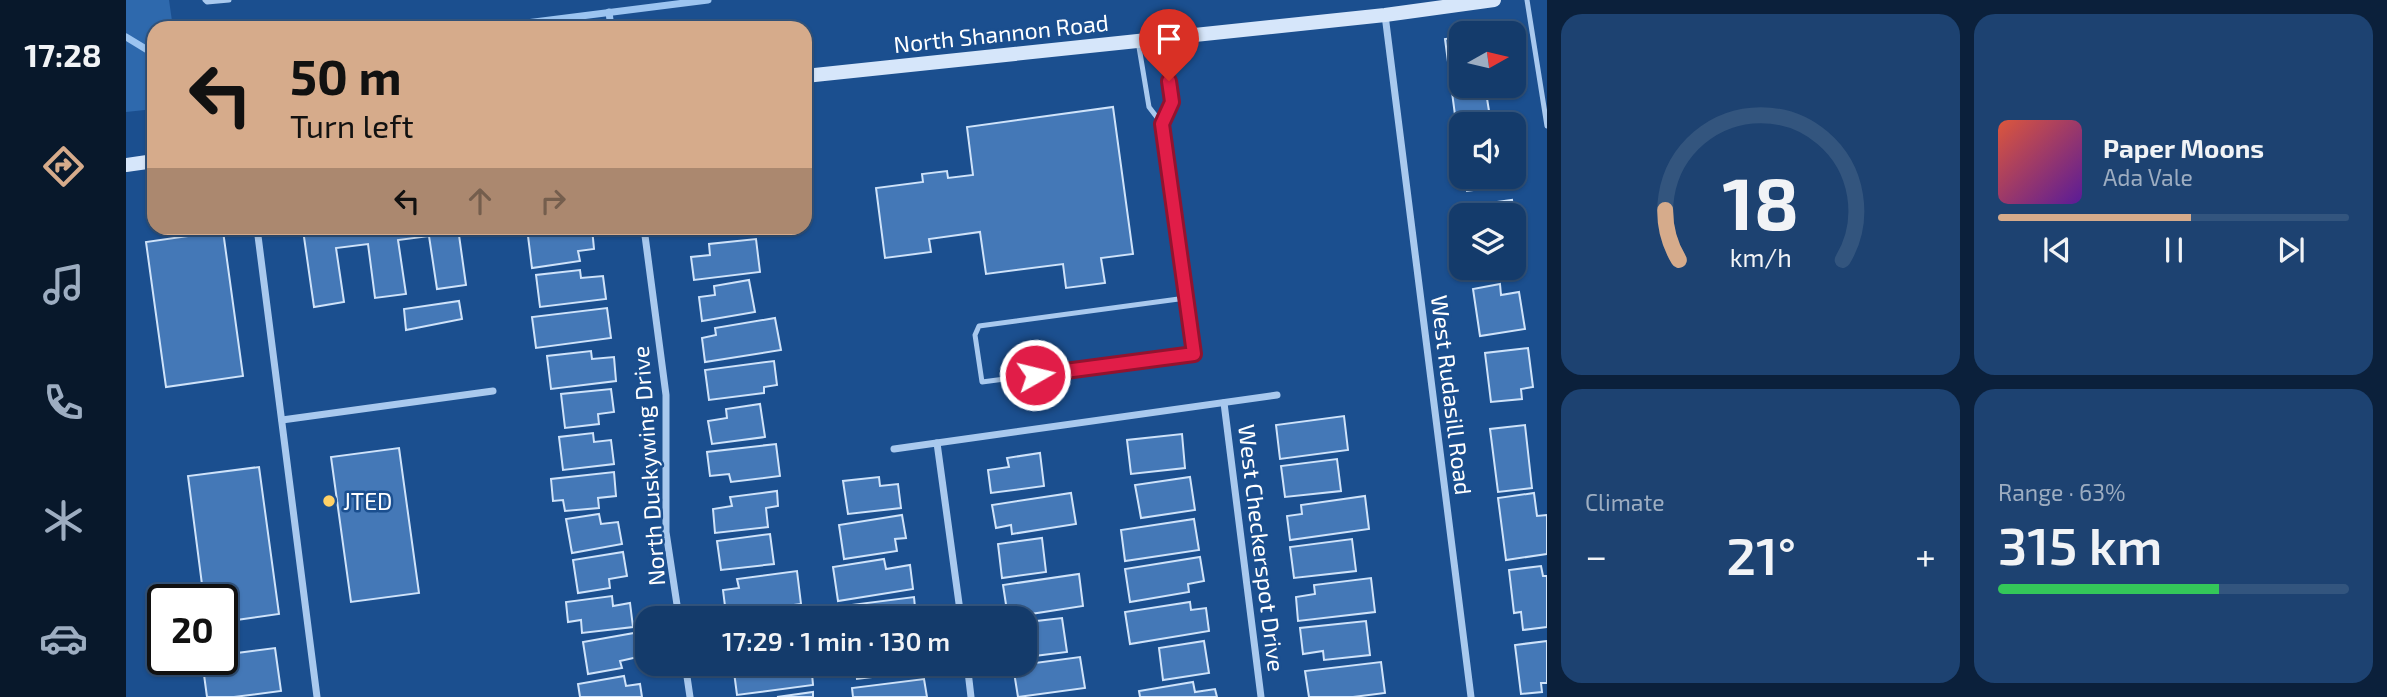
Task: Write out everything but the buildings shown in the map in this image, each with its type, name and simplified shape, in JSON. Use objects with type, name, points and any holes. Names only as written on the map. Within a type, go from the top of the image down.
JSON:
[{"type":"street","name":"North Shannon Road","points":[[812,75],[1385,15],[1494,0]]},
{"type":"street","name":"West Rudasill Road","points":[[1385,15],[1471,697]]},
{"type":"street","points":[[126,165],[147,162]]},
{"type":"street","points":[[258,235],[317,697]]},
{"type":"street","name":"North Duskywing Drive","points":[[645,235],[666,395],[666,532],[677,606]]},
{"type":"street","points":[[282,420],[493,391]]},
{"type":"street","points":[[894,449],[1278,395]]},
{"type":"street","name":"West Checkerspot Drive","points":[[1224,403],[1261,697]]},
{"type":"street","points":[[937,443],[959,606]]},
{"type":"street","points":[[687,676],[690,697]]},
{"type":"street","points":[[969,676],[971,697]]},
{"type":"lane","points":[[205,0],[229,0]]},
{"type":"lane","points":[[1527,0],[1547,126]]},
{"type":"lane","points":[[1162,38],[1172,102],[1162,124]]},
{"type":"lane","points":[[1138,41],[1149,107],[1162,124],[1194,354],[982,382],[975,335],[979,326],[1186,298]]},
{"type":"shaded area","points":[[126,0],[169,0],[172,21],[147,21],[147,110],[126,112]]},
{"type":"waterway","points":[[542,21],[708,0]]},
{"type":"waterway","points":[[609,12],[610,21]]},
{"type":"waterway","points":[[126,37],[147,50]]},
{"type":"place","name":"JTED","points":[[329,501]]},
{"type":"route","points":[[1035,375],[1194,354],[1162,124],[1172,102],[1169,81]]}]
